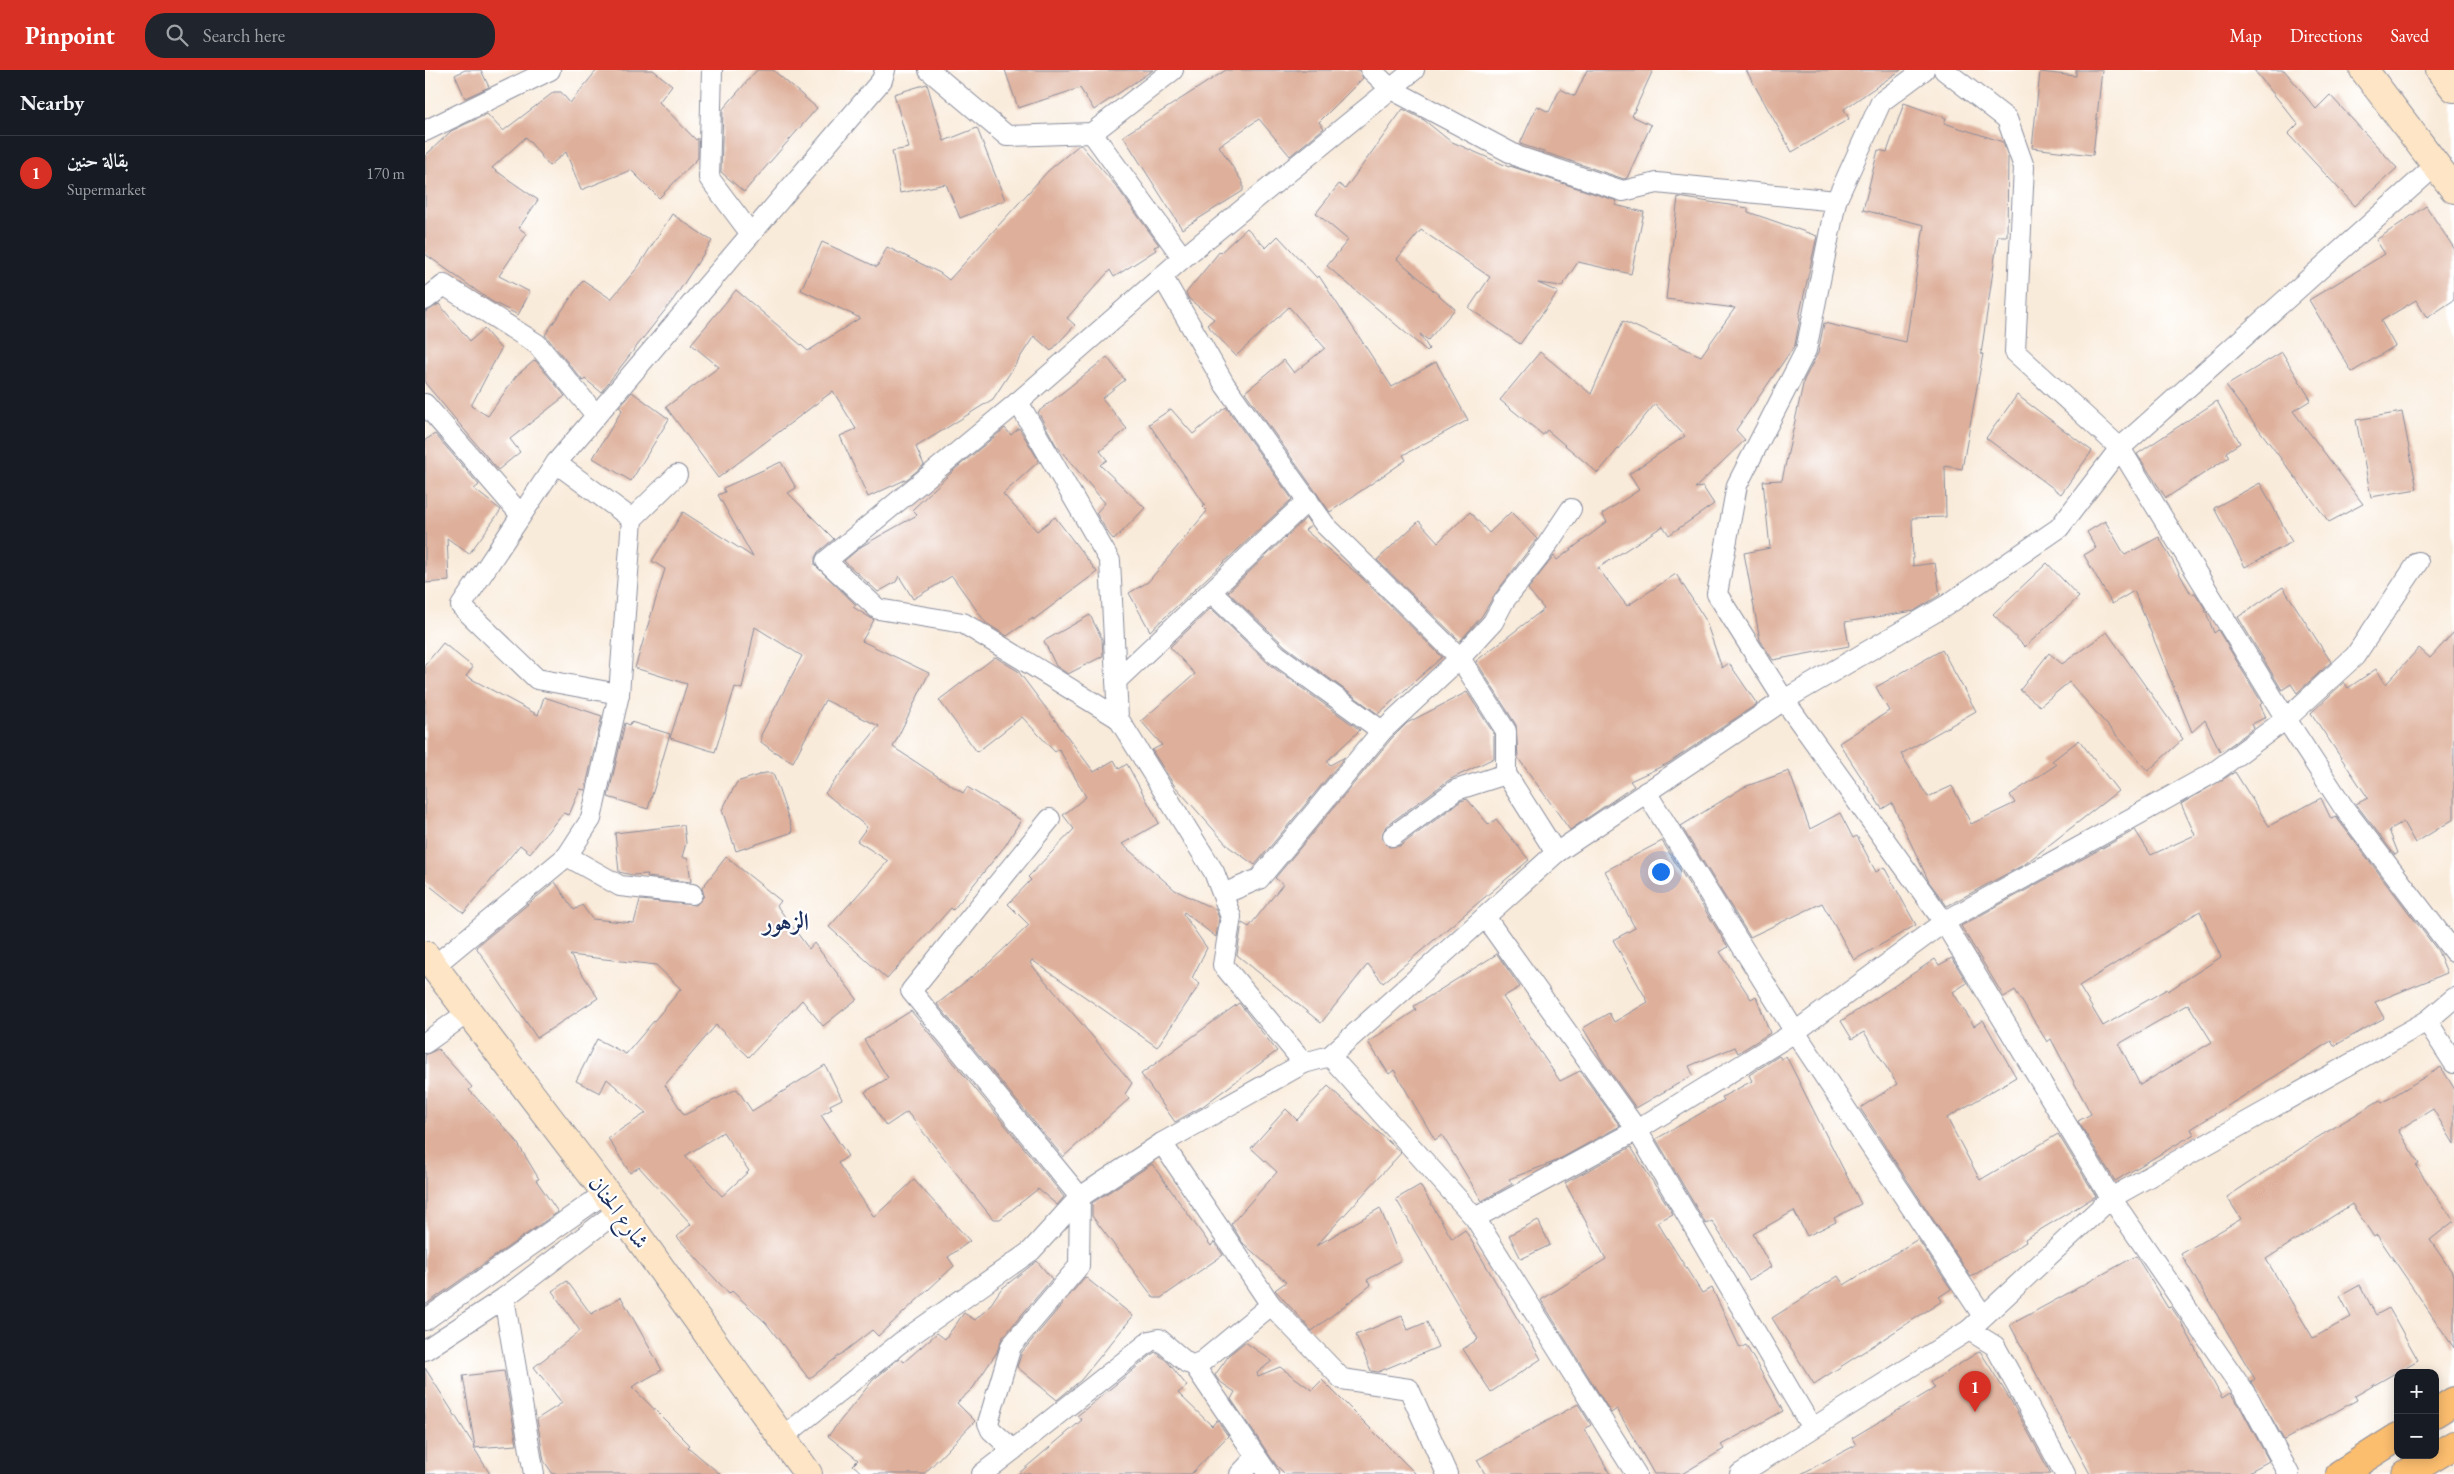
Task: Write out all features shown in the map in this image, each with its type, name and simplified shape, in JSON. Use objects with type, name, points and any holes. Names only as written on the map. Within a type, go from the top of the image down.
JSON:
[{"type":"highway","points":[[2439,1410],[2454,1401]]},
{"type":"highway","points":[[2340,1474],[2394,1440]]},
{"type":"highway","points":[[2406,1474],[2454,1445]]},
{"type":"main road","points":[[2364,70],[2454,189]]},
{"type":"main road","points":[[2440,70],[2454,88]]},
{"type":"main road","name":"شارع الحنان","points":[[429,961],[612,1202],[808,1474]]},
{"type":"street","points":[[425,131],[549,70]]},
{"type":"street","points":[[712,70],[709,178],[751,234]]},
{"type":"street","points":[[929,70],[1007,136],[1092,133],[1173,70]]},
{"type":"street","points":[[1371,70],[1391,89],[1519,157],[1623,192],[1657,183],[1836,201]]},
{"type":"street","points":[[1304,1063],[1223,965],[1231,917],[1214,872],[1118,718],[963,624],[878,609],[826,561],[1018,402],[1183,258],[1414,70]]},
{"type":"street","points":[[1924,70],[1881,102],[1836,201],[1806,350],[1737,485],[1717,594],[1784,700],[1944,922],[2111,1198],[2249,1399],[2289,1474]]},
{"type":"street","points":[[1944,70],[2007,120],[2024,167],[2015,352],[2120,448],[2286,720],[2344,808],[2454,952]]},
{"type":"street","points":[[619,694],[537,679],[461,606],[556,463],[751,234],[879,73]]},
{"type":"street","points":[[1092,133],[1183,258]]},
{"type":"street","points":[[783,1437],[900,1343],[1031,1251],[1080,1197],[1162,1143],[1304,1063],[1330,1056],[1556,853],[1784,700],[1947,605],[2059,528],[2120,448],[2436,165]]},
{"type":"street","points":[[1162,276],[1225,385],[1325,525],[1460,658],[1506,731],[1507,774],[1556,853]]},
{"type":"street","points":[[425,300],[444,285],[537,344],[596,415]]},
{"type":"street","points":[[1018,402],[1110,561],[1118,718]]},
{"type":"street","points":[[425,404],[521,515]]},
{"type":"street","points":[[556,463],[632,519]]},
{"type":"street","points":[[429,961],[567,856],[591,819],[619,694],[632,519],[677,475]]},
{"type":"street","points":[[1116,681],[1307,500]]},
{"type":"street","points":[[1223,894],[1259,879],[1382,731],[1460,658],[1493,622],[1504,601],[1541,554],[1571,509]]},
{"type":"street","points":[[1475,1218],[1637,1130],[1795,1032],[1944,922],[2213,773],[2286,720],[2355,656],[2418,562]]},
{"type":"street","points":[[1211,592],[1277,655],[1382,731]]},
{"type":"street","points":[[1393,836],[1456,790],[1507,774]]},
{"type":"street","points":[[1646,792],[1975,1323],[1995,1346],[2065,1474]]},
{"type":"street","points":[[1013,1450],[991,1430],[988,1424],[1011,1346],[1079,1266],[1080,1197],[911,991],[1050,818]]},
{"type":"street","points":[[567,856],[620,886],[692,894]]},
{"type":"street","points":[[1485,917],[1637,1130],[1812,1428]]},
{"type":"street","points":[[1740,1474],[1975,1323],[2111,1198],[2427,1021],[2454,998]]},
{"type":"street","points":[[425,1043],[467,1013]]},
{"type":"street","points":[[2427,1021],[2454,1063]]},
{"type":"street","points":[[1330,1056],[1475,1218],[1636,1474]]},
{"type":"street","points":[[1162,1143],[1271,1305],[1342,1379],[1409,1390],[1447,1474]]},
{"type":"street","points":[[425,1350],[504,1298],[612,1202]]},
{"type":"street","points":[[425,1320],[612,1202]]},
{"type":"street","points":[[504,1298],[534,1474]]},
{"type":"street","points":[[1194,1365],[1203,1361],[1271,1305]]},
{"type":"street","points":[[982,1474],[1151,1341],[1159,1339],[1187,1362],[1194,1365],[1268,1474]]},
{"type":"street","points":[[1240,1474],[1256,1457]]},
{"type":"building","points":[[465,70],[481,70],[489,87],[465,98],[455,75]]},
{"type":"building","points":[[597,70],[653,70],[672,85],[659,102],[696,140],[698,138],[698,158],[659,198],[631,170],[581,190],[566,152],[549,166],[526,137],[492,168],[538,200],[519,228],[527,234],[499,276],[530,292],[518,315],[491,301],[425,254],[425,156],[451,131],[487,114],[503,131],[554,92],[561,92],[570,103]]},
{"type":"building","points":[[757,70],[773,70],[817,108],[744,192],[721,172],[723,109]]},
{"type":"building","points":[[1005,70],[1153,70],[1094,110],[1080,88],[1018,108]]},
{"type":"building","points":[[1226,70],[1359,70],[1363,78],[1319,122],[1324,128],[1290,156],[1259,119],[1219,146],[1243,183],[1243,191],[1182,229],[1123,136]]},
{"type":"building","points":[[1587,70],[1653,70],[1632,116],[1651,125],[1627,178],[1624,179],[1520,144],[1537,106],[1549,112],[1560,89],[1575,96]]},
{"type":"building","points":[[1746,70],[1901,70],[1844,109],[1849,119],[1792,152]]},
{"type":"building","points":[[2076,70],[2102,70],[2093,155],[2032,148],[2040,72],[2076,76]]},
{"type":"building","points":[[2254,70],[2284,70],[2316,109],[2330,95],[2397,168],[2355,206],[2288,134],[2298,124]]},
{"type":"building","points":[[927,84],[944,141],[977,128],[1005,200],[960,218],[946,184],[900,193],[892,151],[909,148],[894,94]]},
{"type":"building","points":[[1904,103],[1946,118],[1944,123],[2003,142],[2008,157],[2007,236],[1998,236],[1981,354],[1983,354],[1962,469],[1945,466],[1946,517],[1912,518],[1913,566],[1935,563],[1940,595],[1914,611],[1845,622],[1849,646],[1773,660],[1760,640],[1744,553],[1770,548],[1763,481],[1782,480],[1804,380],[1818,353],[1824,323],[1906,342],[1924,225],[1863,210],[1878,150],[1887,152]]},
{"type":"building","points":[[1403,109],[1424,120],[1450,141],[1509,167],[1617,201],[1615,205],[1644,212],[1631,274],[1578,262],[1562,286],[1538,283],[1558,292],[1520,344],[1469,308],[1490,277],[1421,230],[1397,259],[1455,309],[1428,340],[1420,334],[1429,349],[1427,351],[1327,266],[1348,240],[1316,213],[1339,184],[1345,189]]},
{"type":"building","points":[[1079,145],[1116,186],[1159,245],[1154,247],[1156,250],[1114,277],[1110,270],[1067,318],[1075,325],[1051,351],[1034,336],[993,399],[916,447],[924,465],[907,479],[868,497],[840,436],[856,429],[833,391],[718,478],[666,407],[719,367],[691,344],[736,290],[808,351],[860,318],[801,290],[822,242],[877,267],[887,247],[940,273],[949,280],[1048,171]]},
{"type":"building","points":[[1678,197],[1748,208],[1748,212],[1817,236],[1799,317],[1795,345],[1736,430],[1745,440],[1695,488],[1703,487],[1714,504],[1669,535],[1663,526],[1598,568],[1627,606],[1676,574],[1705,619],[1722,668],[1729,663],[1757,704],[1667,764],[1630,781],[1634,786],[1570,830],[1518,758],[1516,725],[1476,661],[1544,609],[1528,589],[1554,556],[1557,560],[1607,522],[1602,514],[1639,490],[1629,474],[1685,436],[1655,404],[1598,473],[1547,430],[1543,435],[1500,400],[1540,352],[1591,394],[1623,321],[1701,356],[1735,308],[1666,299]]},
{"type":"building","points":[[2426,206],[2454,248],[2454,300],[2427,318],[2416,300],[2381,321],[2395,346],[2352,372],[2309,300],[2385,254],[2376,240]]},
{"type":"building","points":[[672,214],[712,241],[673,300],[601,392],[585,379],[583,381],[545,335],[583,280],[611,299],[638,267]]},
{"type":"building","points":[[1247,228],[1266,248],[1278,236],[1317,278],[1319,276],[1392,387],[1436,362],[1468,420],[1403,455],[1406,460],[1330,512],[1245,392],[1284,360],[1294,373],[1325,348],[1289,307],[1236,356],[1207,325],[1214,319],[1189,299],[1186,293],[1220,251]]},
{"type":"building","points":[[439,304],[470,341],[484,329],[501,349],[471,406],[488,416],[516,376],[535,360],[565,396],[510,439],[520,452],[498,470],[425,383],[425,312]]},
{"type":"building","points":[[2282,352],[2311,400],[2293,411],[2363,504],[2329,522],[2226,386]]},
{"type":"building","points":[[1107,357],[1125,380],[1102,398],[1127,429],[1100,451],[1107,460],[1100,465],[1145,508],[1114,540],[1096,513],[1105,503],[1056,445],[1038,412]]},
{"type":"building","points":[[632,392],[669,419],[631,481],[593,458],[622,410],[619,407]]},
{"type":"building","points":[[2017,395],[2092,451],[2061,494],[1986,438]]},
{"type":"building","points":[[2217,401],[2240,443],[2226,452],[2229,457],[2166,498],[2137,454]]},
{"type":"building","points":[[1226,407],[1292,499],[1150,631],[1129,593],[1148,582],[1207,511],[1203,507],[1205,505],[1149,424],[1171,409],[1193,434]]},
{"type":"building","points":[[2402,412],[2417,489],[2371,497],[2356,420]]},
{"type":"building","points":[[1005,428],[1011,435],[1019,428],[1039,461],[1003,494],[1037,531],[1055,517],[1097,572],[1033,620],[1033,618],[1007,636],[986,623],[952,576],[913,599],[899,576],[896,582],[878,592],[844,561],[862,546],[917,515],[912,510],[954,470]]},
{"type":"building","points":[[435,434],[479,485],[474,489],[501,510],[469,554],[447,538],[449,581],[425,583],[425,440]]},
{"type":"building","points":[[781,462],[796,488],[788,493],[834,539],[818,552],[815,558],[815,565],[856,605],[853,607],[874,620],[862,641],[929,673],[893,747],[963,793],[967,787],[1021,820],[1005,846],[953,910],[951,908],[887,979],[829,927],[888,861],[857,841],[867,827],[825,793],[879,726],[825,700],[793,762],[761,742],[761,735],[802,656],[755,627],[742,689],[735,687],[715,752],[670,738],[687,684],[635,668],[665,569],[652,561],[683,512],[753,557],[718,495],[725,492],[723,488]]},
{"type":"building","points":[[2260,483],[2292,542],[2245,567],[2214,508]]},
{"type":"building","points":[[1470,512],[1489,533],[1511,512],[1537,539],[1495,594],[1482,616],[1460,641],[1377,560],[1419,521],[1438,542]]},
{"type":"building","points":[[1306,518],[1311,525],[1305,530],[1360,576],[1442,657],[1378,714],[1285,646],[1228,592]]},
{"type":"building","points":[[2105,521],[2125,555],[2159,537],[2191,594],[2195,593],[2204,607],[2214,633],[2218,630],[2262,703],[2260,705],[2266,717],[2252,724],[2254,728],[2227,748],[2220,751],[2205,720],[2192,732],[2134,591],[2112,604],[2084,555],[2096,548],[2087,532]]},
{"type":"building","points":[[2047,563],[2079,597],[2025,647],[1993,614]]},
{"type":"building","points":[[2283,587],[2331,662],[2297,693],[2291,684],[2282,690],[2238,617]]},
{"type":"building","points":[[1211,608],[1270,665],[1360,730],[1327,761],[1330,765],[1345,757],[1255,865],[1229,847],[1174,785],[1152,750],[1162,745],[1141,721],[1195,674],[1170,647]]},
{"type":"building","points":[[1090,615],[1102,639],[1103,656],[1068,674],[1056,666],[1044,641]]},
{"type":"building","points":[[2107,632],[2183,739],[2148,771],[2069,682],[2040,706],[2020,690],[2049,653],[2062,664]]},
{"type":"building","points":[[2454,632],[2454,819],[2415,843],[2403,822],[2389,830],[2398,853],[2395,855],[2356,804],[2368,798],[2311,713],[2344,682],[2348,688],[2376,669],[2386,684],[2419,648],[2430,658]]},
{"type":"building","points":[[443,643],[473,667],[466,676],[538,715],[544,697],[602,716],[585,790],[580,789],[569,815],[563,813],[530,853],[520,845],[464,913],[425,882],[425,665]]},
{"type":"building","points":[[1942,650],[1976,711],[1901,754],[1928,797],[1952,786],[1971,824],[2015,803],[2010,795],[2056,765],[2052,761],[2079,740],[2118,791],[2025,864],[1947,906],[1929,882],[1892,803],[1882,809],[1839,743],[1889,711],[1876,687]]},
{"type":"building","points":[[995,657],[1018,671],[1094,772],[1114,760],[1119,769],[1127,764],[1159,823],[1122,844],[1175,890],[1216,910],[1219,918],[1216,937],[1184,912],[1183,914],[1207,948],[1192,978],[1200,984],[1157,1047],[1032,960],[1030,963],[1132,1083],[1125,1094],[1129,1099],[1063,1157],[937,1004],[989,963],[1029,925],[1008,904],[1031,880],[1028,877],[1074,829],[1063,815],[1086,797],[1059,749],[1055,752],[1022,717],[977,752],[939,700]]},
{"type":"building","points":[[1467,692],[1494,734],[1494,758],[1449,780],[1386,826],[1381,838],[1389,847],[1400,846],[1461,801],[1467,799],[1489,825],[1496,819],[1529,860],[1383,983],[1368,964],[1321,1023],[1237,955],[1242,923],[1249,927],[1283,884],[1275,878],[1391,739],[1407,723]]},
{"type":"building","points":[[631,722],[670,734],[648,809],[608,797],[625,723],[630,725]]},
{"type":"building","points":[[1789,771],[1810,829],[1840,813],[1853,838],[1857,836],[1876,872],[1884,867],[1916,925],[1854,960],[1822,903],[1750,937],[1681,826],[1744,787]]},
{"type":"building","points":[[2235,772],[2269,826],[2321,798],[2331,819],[2336,817],[2438,951],[2447,973],[2375,1002],[2384,1018],[2334,1046],[2331,1041],[2191,1129],[2194,1134],[2115,1181],[2078,1121],[2091,1114],[2051,1039],[2047,1042],[2015,990],[2004,997],[1961,926],[2135,830],[2151,855],[2195,835],[2181,804]],"holes":[[[2200,911],[2221,957],[2168,991],[2167,989],[2103,1026],[2079,986]],[[2188,1004],[2212,1042],[2140,1085],[2119,1044]]]},
{"type":"building","points":[[765,773],[773,773],[793,832],[736,851],[722,810],[737,782]]},
{"type":"building","points":[[684,825],[686,843],[682,857],[688,859],[691,882],[647,877],[648,874],[632,875],[619,872],[615,833]]},
{"type":"building","points":[[1662,841],[1728,947],[1720,952],[1751,999],[1756,996],[1770,1033],[1738,1053],[1735,1047],[1689,1066],[1693,1075],[1636,1108],[1602,1060],[1583,1028],[1609,1013],[1614,1022],[1648,1002],[1613,940],[1635,928],[1605,871]]},
{"type":"building","points":[[726,857],[781,901],[777,906],[809,949],[814,943],[857,999],[823,1026],[802,1000],[749,1057],[716,1025],[665,1085],[684,1115],[737,1089],[752,1111],[825,1065],[842,1099],[830,1105],[832,1109],[821,1115],[848,1156],[838,1163],[874,1217],[914,1180],[970,1241],[948,1257],[954,1266],[878,1336],[872,1330],[809,1379],[766,1323],[732,1291],[729,1294],[677,1237],[691,1224],[639,1167],[630,1173],[608,1138],[646,1113],[607,1079],[600,1093],[576,1081],[597,1039],[626,1054],[681,989],[656,965],[570,955],[598,998],[537,1038],[476,947],[555,882],[574,910],[582,905],[592,919],[634,923],[640,900],[696,905],[704,896],[702,888]],"holes":[[[723,1132],[749,1171],[722,1196],[685,1156]]]},
{"type":"building","points":[[1497,954],[1520,987],[1503,997],[1560,1081],[1580,1071],[1620,1126],[1554,1162],[1509,1179],[1512,1184],[1482,1201],[1442,1135],[1435,1140],[1394,1070],[1389,1074],[1368,1042],[1416,1010],[1414,1006]]},
{"type":"building","points":[[1952,958],[1967,983],[1953,992],[1974,1026],[1983,1020],[2016,1077],[1947,1118],[1980,1180],[2058,1134],[2096,1196],[2025,1239],[2026,1242],[1971,1277],[1860,1108],[1897,1084],[1864,1032],[1852,1039],[1841,1021],[1935,959],[1939,965]]},
{"type":"building","points":[[1239,1003],[1277,1051],[1203,1106],[1175,1122],[1141,1074]]},
{"type":"building","points":[[911,1011],[1064,1197],[1057,1205],[1038,1189],[1000,1219],[993,1219],[907,1112],[886,1126],[865,1092],[888,1078],[864,1040]]},
{"type":"building","points":[[438,1049],[472,1087],[469,1090],[515,1139],[539,1179],[536,1180],[558,1212],[425,1305],[425,1055]]},
{"type":"building","points":[[1779,1056],[1781,1059],[1786,1056],[1861,1204],[1834,1218],[1836,1222],[1807,1236],[1794,1211],[1753,1234],[1771,1267],[1749,1280],[1712,1221],[1706,1224],[1656,1139],[1724,1100],[1722,1097],[1752,1081],[1749,1075]]},
{"type":"building","points":[[2441,1067],[2454,1088],[2454,1144],[2433,1109],[2398,1130],[2419,1164],[2416,1166],[2454,1221],[2430,1240],[2454,1275],[2454,1348],[2377,1235],[2374,1237],[2352,1204],[2266,1259],[2313,1338],[2351,1317],[2340,1296],[2360,1285],[2376,1315],[2389,1308],[2418,1360],[2402,1369],[2394,1369],[2394,1374],[2355,1396],[2357,1400],[2284,1440],[2251,1382],[2255,1379],[2181,1254],[2241,1219],[2227,1197],[2315,1139],[2380,1100],[2382,1103]]},
{"type":"building","points":[[1328,1086],[1401,1153],[1316,1246],[1380,1208],[1401,1260],[1367,1280],[1371,1285],[1312,1331],[1275,1290],[1286,1282],[1243,1243],[1231,1224],[1277,1172],[1251,1148],[1286,1109],[1297,1120]]},
{"type":"building","points":[[1631,1147],[1673,1214],[1657,1222],[1702,1293],[1712,1288],[1740,1348],[1746,1345],[1783,1411],[1721,1445],[1724,1449],[1682,1474],[1654,1474],[1617,1409],[1611,1413],[1541,1300],[1606,1259],[1565,1183]]},
{"type":"building","points":[[1152,1164],[1211,1246],[1214,1242],[1223,1255],[1161,1298],[1154,1298],[1092,1216],[1092,1203]]},
{"type":"building","points":[[1420,1185],[1452,1239],[1465,1230],[1541,1359],[1491,1392],[1463,1349],[1478,1339],[1396,1199]]},
{"type":"building","points":[[1538,1220],[1550,1245],[1521,1259],[1509,1235]]},
{"type":"building","points":[[1918,1239],[1951,1289],[1939,1297],[1942,1301],[1814,1384],[1772,1318],[1838,1276],[1844,1285]]},
{"type":"building","points":[[2136,1256],[2168,1308],[2171,1307],[2180,1320],[2222,1398],[2230,1393],[2239,1405],[2269,1461],[2245,1474],[2090,1474],[2010,1325]]},
{"type":"building","points":[[1037,1261],[1052,1279],[1002,1338],[997,1352],[973,1388],[957,1403],[975,1421],[924,1474],[863,1474],[853,1465],[858,1460],[828,1436],[873,1380],[900,1358],[904,1362],[937,1333],[945,1339],[964,1313],[975,1320],[989,1307],[1001,1289]]},
{"type":"building","points":[[1085,1277],[1133,1316],[1081,1380],[1057,1400],[1017,1367],[1022,1352]]},
{"type":"building","points":[[567,1281],[591,1314],[621,1297],[662,1370],[632,1387],[690,1445],[688,1447],[720,1474],[553,1474],[544,1461],[537,1419],[562,1403],[534,1367],[580,1331],[552,1291]]},
{"type":"building","points":[[1402,1316],[1408,1330],[1427,1322],[1438,1347],[1378,1372],[1371,1371],[1356,1335]]},
{"type":"building","points":[[1245,1342],[1272,1361],[1257,1373],[1258,1376],[1280,1367],[1312,1390],[1322,1380],[1416,1474],[1285,1474],[1276,1465],[1231,1399],[1235,1392],[1219,1381],[1215,1375],[1230,1354]]},
{"type":"building","points":[[1980,1351],[2011,1401],[2051,1474],[1801,1474],[1856,1445],[1852,1438],[1935,1388],[1931,1382]]},
{"type":"building","points":[[1155,1352],[1167,1361],[1187,1386],[1178,1393],[1212,1426],[1217,1420],[1228,1436],[1191,1474],[1018,1474],[1082,1420],[1077,1416]]},
{"type":"building","points":[[425,1368],[475,1447],[463,1376],[504,1371],[517,1445],[474,1448],[490,1474],[425,1474]]},
{"type":"building","points":[[1578,1404],[1591,1425],[1585,1429],[1610,1474],[1485,1474],[1477,1460]]},
{"type":"place","name":"بقالة حنين","points":[[1975,1412]]},
{"type":"district","name":"الزهور","points":[[786,921]]}]
